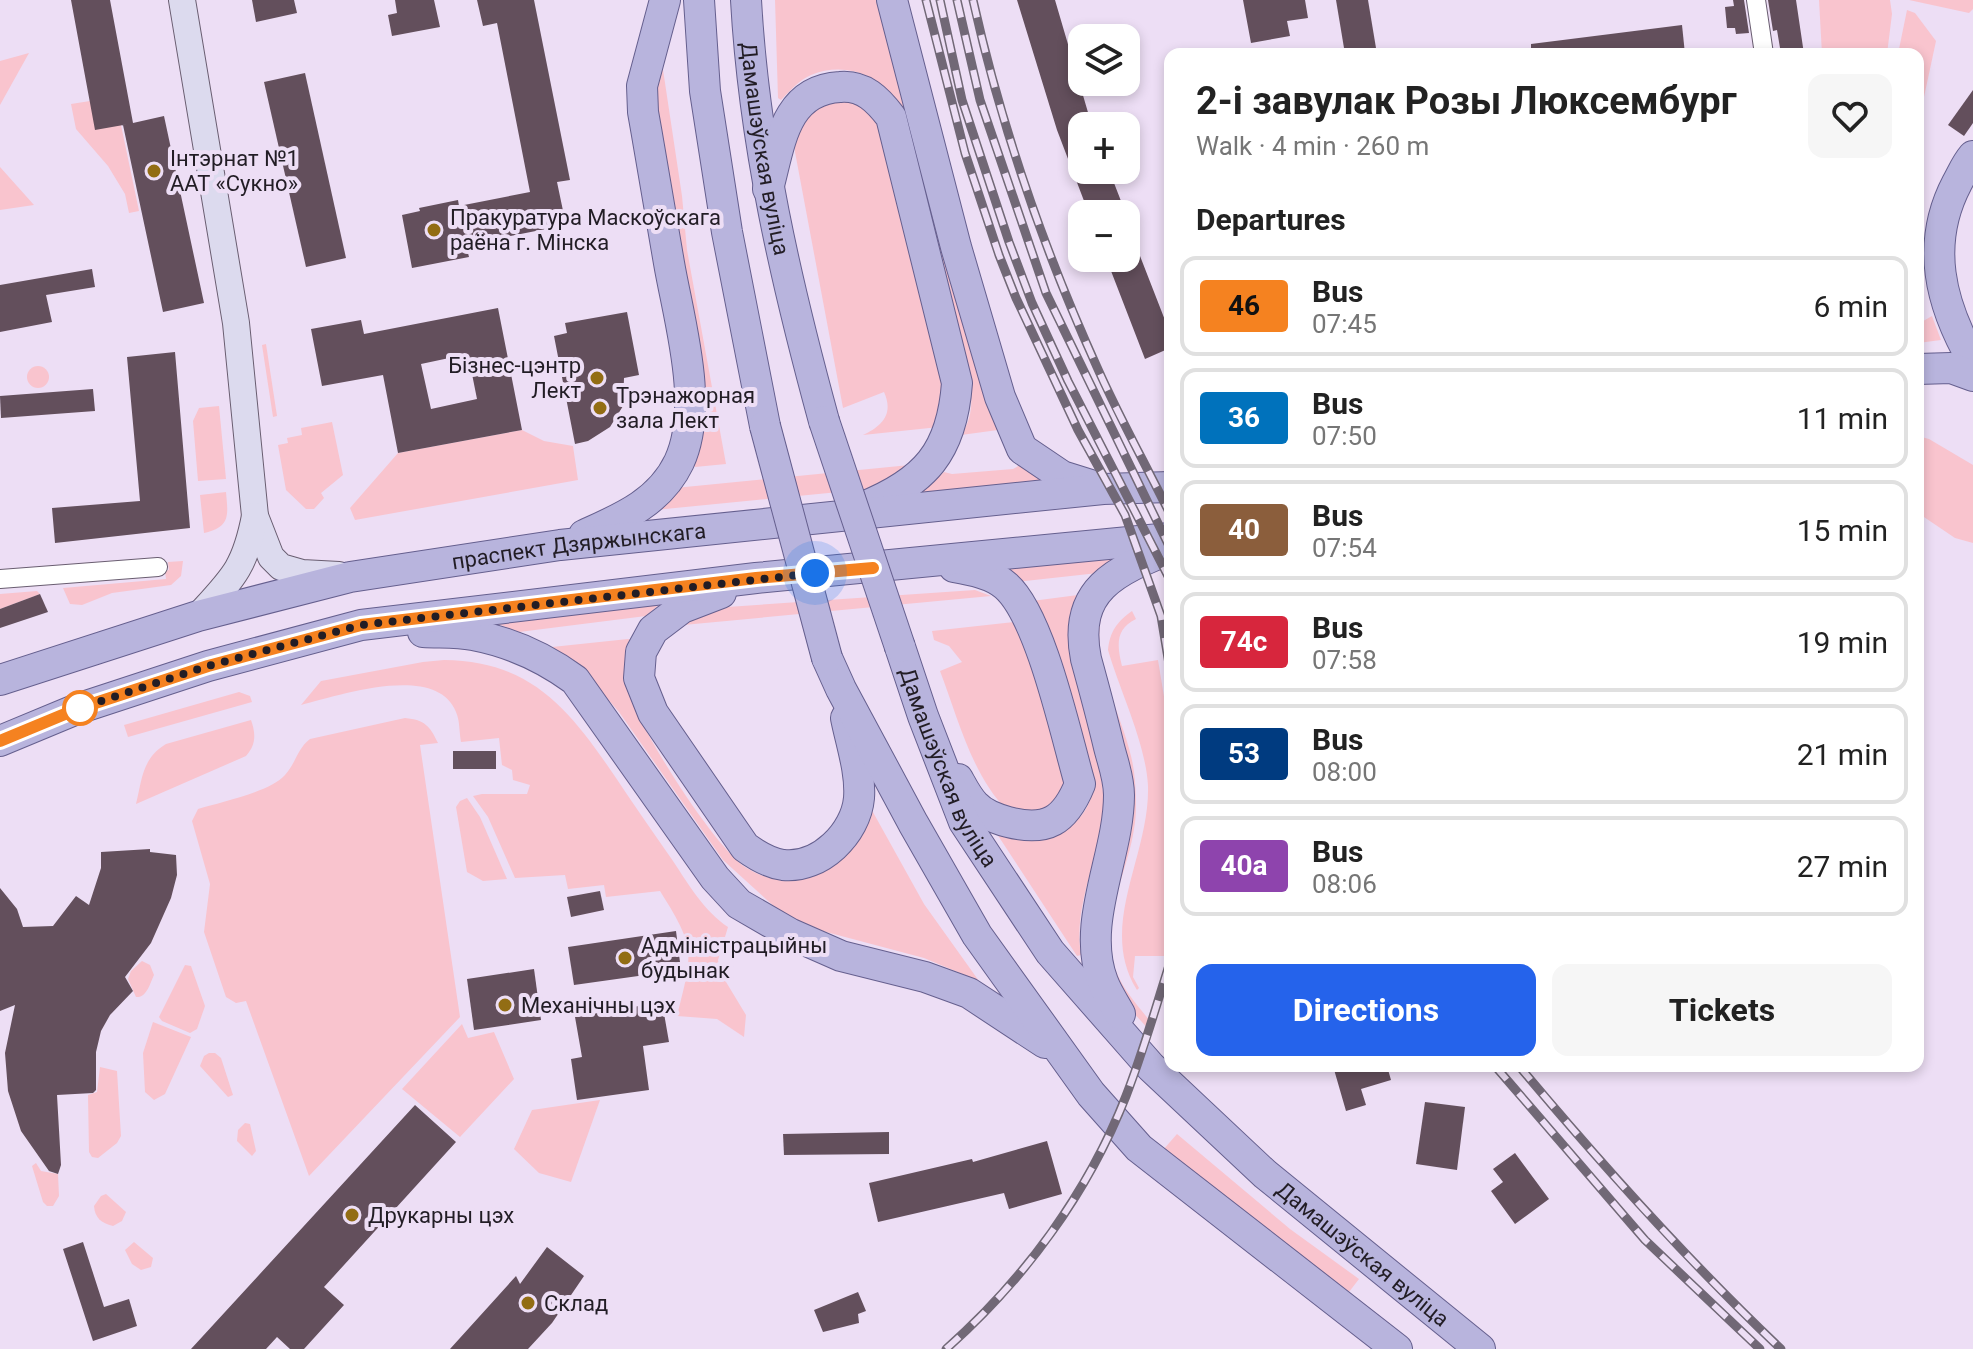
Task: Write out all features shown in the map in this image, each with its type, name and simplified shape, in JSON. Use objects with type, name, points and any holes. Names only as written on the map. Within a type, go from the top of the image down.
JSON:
[{"type":"main road","points":[[182,0],[236,323],[255,516],[271,557],[281,567],[302,573],[350,577]]},
{"type":"main road","points":[[560,545],[630,515],[646,504],[678,463],[688,430],[688,379],[643,112],[642,86],[665,0]]},
{"type":"main road","points":[[699,0],[708,107],[727,232],[765,426],[827,658],[841,689],[977,935],[1091,1094],[1139,1148],[1397,1349]]},
{"type":"main road","name":"Дамашэўская вуліца","points":[[746,0],[750,70],[778,245],[824,421],[923,716],[964,822],[1050,952],[1151,1067],[1265,1174],[1480,1349]]},
{"type":"main road","points":[[892,0],[956,247],[1000,397],[1022,449],[1062,476],[1103,489]]},
{"type":"main road","points":[[768,189],[786,124],[795,107],[811,93],[848,86],[862,90],[879,102],[891,117],[957,383],[952,419],[936,457],[928,467],[912,483],[892,495],[835,518]]},
{"type":"main road","points":[[1973,156],[1944,207],[1940,228],[1940,271],[1944,296],[1952,323],[1973,361]]},
{"type":"main road","points":[[1924,245],[1940,228]]},
{"type":"main road","points":[[1924,369],[1951,368],[1973,376]]},
{"type":"main road","name":"праспект Дзяржынскага","points":[[0,680],[198,616],[350,577],[560,545],[1103,489],[1164,487]]},
{"type":"main road","points":[[198,616],[239,570],[250,543],[255,516]]},
{"type":"main road","points":[[0,741],[77,709],[208,666],[361,625],[756,578],[1164,539]]},
{"type":"main road","points":[[1151,1067],[1103,983],[1099,968],[1096,916],[1116,839],[1119,792],[1116,768],[1086,659],[1083,635],[1088,612],[1101,588],[1124,568],[1164,551]]},
{"type":"main road","points":[[916,564],[971,570],[1003,583],[1013,593],[1030,621],[1043,654],[1080,784],[1073,801],[1062,815],[1045,825],[1029,826],[996,818],[976,807],[923,716]]},
{"type":"main road","points":[[756,578],[682,608],[665,619],[653,630],[641,652],[639,678],[653,713],[739,839],[757,856],[783,865],[801,864],[819,857],[845,833],[859,799],[859,787],[841,689]]},
{"type":"main road","points":[[361,625],[472,635],[523,650],[551,663],[575,680],[588,695],[715,878],[739,904],[819,948],[925,977],[969,993],[1062,1055]]},
{"type":"street","points":[[1756,0],[1763,48]]},
{"type":"street","points":[[0,579],[158,567]]},
{"type":"shaded area","points":[[775,0],[876,0],[986,404],[998,430],[961,435],[971,411],[968,367],[895,101],[879,83],[847,70],[823,71],[807,77],[781,100],[778,98]]},
{"type":"shaded area","points":[[1819,0],[1890,0],[1892,14],[1888,48],[1822,48]]},
{"type":"shaded area","points":[[1909,0],[1973,0],[1973,9],[1969,13]]},
{"type":"shaded area","points":[[1907,10],[1915,13],[1936,41],[1924,97],[1924,48],[1899,48]]},
{"type":"shaded area","points":[[29,53],[0,105],[0,61]]},
{"type":"shaded area","points":[[662,63],[687,250],[726,464],[695,467],[692,463],[705,412],[704,388],[656,97]]},
{"type":"shaded area","points":[[855,98],[881,125],[948,385],[939,427],[863,435],[876,428],[887,413],[884,392],[843,408],[794,138],[804,107]]},
{"type":"shaded area","points":[[90,101],[121,125],[139,211],[129,213],[125,194],[108,166],[76,129],[71,104]]},
{"type":"shaded area","points":[[0,167],[34,205],[0,210]]},
{"type":"shaded area","points":[[1932,316],[1941,340],[1924,342],[1924,321]]},
{"type":"shaded area","points":[[266,344],[277,416],[273,417],[262,345]]},
{"type":"shaded area","points":[[38,366],[49,377],[38,388],[27,377]]},
{"type":"shaded area","points":[[219,406],[226,479],[198,481],[193,421],[199,408]]},
{"type":"shaded area","points":[[332,422],[343,475],[321,493],[324,498],[314,509],[306,509],[286,490],[278,445],[288,443],[287,438],[302,435],[301,428]]},
{"type":"shaded area","points":[[522,430],[544,441],[573,446],[578,480],[355,520],[350,508],[398,453]]},
{"type":"shaded area","points":[[1924,438],[1973,465],[1973,543],[1955,538],[1924,517]]},
{"type":"shaded area","points":[[920,464],[890,487],[655,510],[675,488]]},
{"type":"shaded area","points":[[1020,465],[1050,483],[915,497],[944,472],[1013,469]]},
{"type":"shaded area","points":[[226,492],[226,519],[219,527],[204,533],[200,495]]},
{"type":"shaded area","points":[[1114,555],[1116,559],[1098,573],[1015,582],[990,568]]},
{"type":"shaded area","points":[[183,561],[181,576],[171,585],[112,593],[82,605],[70,604],[63,588],[166,579],[168,562]]},
{"type":"shaded area","points":[[975,590],[991,596],[662,627],[698,609]]},
{"type":"shaded area","points":[[37,591],[40,594],[0,609],[0,594]]},
{"type":"shaded area","points":[[1078,595],[1104,800],[1103,820],[1081,915],[1081,955],[1077,956],[995,831],[1027,839],[1054,835],[1077,821],[1091,798],[1092,771],[1032,601]]},
{"type":"shaded area","points":[[662,602],[646,616],[519,632],[490,621]]},
{"type":"shaded area","points":[[1097,605],[1103,610],[1099,632],[1100,654],[1132,759],[1136,793],[1134,829],[1111,923],[1111,954],[1122,983],[1154,1026],[1150,1031],[1112,983],[1102,945],[1106,906],[1125,829],[1127,799],[1122,760],[1100,690],[1090,644],[1091,623]]},
{"type":"shaded area","points":[[1132,611],[1136,619],[1124,628],[1119,639],[1122,666],[1158,660],[1164,696],[1164,956],[1135,956],[1133,977],[1139,988],[1137,990],[1126,966],[1122,941],[1123,916],[1142,838],[1148,786],[1138,735],[1108,650],[1110,637],[1122,619]]},
{"type":"shaded area","points":[[1014,622],[1071,781],[1053,810],[1008,811],[995,797],[967,746],[940,671],[962,662],[949,646],[934,640],[932,631]]},
{"type":"shaded area","points":[[632,640],[625,677],[641,719],[674,778],[731,855],[745,867],[766,877],[789,881],[804,878],[827,856],[869,805],[924,904],[979,981],[924,958],[815,929],[793,920],[723,860],[619,712],[582,669],[552,647]]},
{"type":"shaded area","points":[[444,660],[501,669],[524,679],[545,693],[581,729],[698,897],[728,927],[718,960],[720,972],[746,1015],[744,1037],[717,1019],[677,1016],[688,951],[680,926],[660,891],[606,897],[604,885],[568,889],[565,875],[515,878],[488,817],[473,796],[527,794],[530,785],[513,780],[512,770],[502,765],[499,738],[461,742],[456,712],[445,697],[429,689],[408,685],[385,686],[301,705],[321,681]]},
{"type":"shaded area","points":[[239,692],[250,696],[252,702],[128,737],[124,725]]},
{"type":"shaded area","points":[[405,718],[426,725],[438,743],[420,745],[460,1017],[309,1176],[246,1001],[236,1003],[226,997],[204,932],[210,884],[192,821],[198,809],[244,796],[278,781],[310,739]]},
{"type":"shaded area","points":[[251,720],[254,739],[246,756],[136,804],[144,770],[152,756],[166,744]]},
{"type":"shaded area","points":[[467,798],[480,817],[507,879],[483,881],[467,872],[456,807]]},
{"type":"shaded area","points":[[142,961],[150,965],[154,975],[145,993],[136,997],[128,979],[131,971]]},
{"type":"shaded area","points":[[185,965],[191,966],[205,1006],[197,1029],[190,1033],[159,1017]]},
{"type":"shaded area","points":[[153,1022],[191,1037],[165,1094],[154,1100],[145,1092],[143,1053]]},
{"type":"shaded area","points":[[462,1024],[468,1038],[494,1032],[514,1079],[460,1137],[402,1089]]},
{"type":"shaded area","points":[[209,1053],[221,1058],[233,1095],[228,1097],[200,1066],[204,1056]]},
{"type":"shaded area","points":[[100,1067],[117,1071],[121,1136],[98,1158],[92,1157],[89,1152],[88,1095],[97,1092]]},
{"type":"shaded area","points":[[600,1100],[571,1182],[539,1173],[514,1149],[532,1110]]},
{"type":"shaded area","points":[[245,1123],[250,1124],[256,1151],[252,1156],[237,1141],[238,1130]]},
{"type":"shaded area","points":[[1177,1134],[1290,1229],[1359,1279],[1349,1292],[1253,1226],[1163,1150]]},
{"type":"shaded area","points":[[36,1163],[41,1171],[58,1174],[59,1196],[53,1206],[43,1202],[32,1166]]},
{"type":"shaded area","points":[[106,1194],[126,1212],[122,1221],[113,1226],[99,1219],[94,1206]]},
{"type":"shaded area","points":[[134,1242],[153,1258],[151,1267],[141,1270],[132,1264],[125,1250]]},
{"type":"building","name":"Інтэрнат №1 ААТ «Сукно»","points":[[71,0],[110,0],[133,123],[164,116],[204,303],[163,312],[123,125],[95,130]]},
{"type":"building","points":[[252,0],[294,0],[297,13],[256,22]]},
{"type":"building","points":[[395,0],[434,0],[440,27],[392,36],[388,15],[397,13]]},
{"type":"building","points":[[477,0],[534,0],[570,180],[557,182],[566,225],[466,245],[469,257],[412,268],[402,215],[458,200],[459,206],[530,192],[497,23],[483,26]]},
{"type":"building","points":[[1017,0],[1055,0],[1068,44],[1068,96],[1083,96],[1088,112],[1068,112],[1068,159]]},
{"type":"building","points":[[1243,0],[1305,0],[1308,18],[1287,21],[1290,36],[1251,43]]},
{"type":"building","points":[[1336,0],[1368,0],[1376,48],[1344,48]]},
{"type":"building","points":[[1733,0],[1744,0],[1749,33],[1736,34],[1735,28],[1727,28],[1725,7],[1734,6]]},
{"type":"building","points":[[1768,0],[1796,0],[1803,48],[1780,48],[1777,30],[1773,31]]},
{"type":"building","points":[[1682,25],[1684,48],[1531,48],[1531,44]]},
{"type":"building","points":[[305,73],[346,258],[306,267],[264,82]]},
{"type":"building","points":[[1973,90],[1973,123],[1964,136],[1948,125]]},
{"type":"building","points":[[1078,184],[1114,184],[1121,200],[1084,200]]},
{"type":"building","points":[[1140,256],[1164,318],[1164,351],[1145,359],[1111,272],[1140,272]]},
{"type":"building","points":[[92,269],[95,287],[46,295],[52,322],[0,332],[0,285]]},
{"type":"building","points":[[498,308],[522,430],[398,453],[383,375],[322,386],[311,329],[361,320],[364,334]],"holes":[[[468,354],[477,399],[431,409],[421,364]]]},
{"type":"building","name":"Бізнес-цэнтр Лект","points":[[627,312],[639,375],[624,378],[623,406],[610,427],[588,441],[575,444],[554,336],[567,333],[565,323]]},
{"type":"building","points":[[175,352],[190,528],[55,543],[52,508],[140,501],[127,357]]},
{"type":"building","points":[[93,389],[95,411],[1,418],[0,396]]},
{"type":"building","points":[[40,594],[48,612],[0,628],[0,609]]},
{"type":"building","points":[[453,751],[496,751],[496,769],[453,769]]},
{"type":"building","points":[[150,849],[150,852],[176,855],[177,875],[171,898],[151,943],[125,977],[133,991],[110,1015],[101,1031],[96,1052],[96,1090],[93,1093],[57,1095],[61,1165],[58,1174],[49,1171],[21,1131],[8,1091],[5,1053],[15,1005],[0,1011],[0,888],[17,909],[23,927],[53,926],[76,896],[89,905],[101,868],[101,852]]},
{"type":"building","points":[[600,891],[604,910],[571,917],[567,897]]},
{"type":"building","name":"Адміністрацыйны будынак","points":[[676,931],[681,970],[574,985],[568,947]]},
{"type":"building","name":"Механічны цэх","points":[[534,969],[541,1020],[474,1030],[467,979]]},
{"type":"building","points":[[662,1002],[669,1042],[643,1046],[649,1090],[577,1100],[571,1059],[582,1057],[575,1017]]},
{"type":"building","points":[[1335,1072],[1389,1072],[1391,1080],[1361,1089],[1366,1105],[1346,1111]]},
{"type":"building","points":[[1425,1102],[1465,1107],[1457,1170],[1416,1164]]},
{"type":"building","name":"Друкарны цэх","points":[[415,1105],[456,1142],[324,1287],[344,1305],[304,1349],[290,1349],[277,1337],[266,1349],[191,1349]]},
{"type":"building","points":[[889,1132],[889,1154],[784,1155],[783,1134]]},
{"type":"building","points":[[1047,1141],[1062,1194],[1009,1209],[1004,1193],[878,1222],[869,1183],[972,1159],[973,1162]]},
{"type":"building","points":[[1515,1153],[1549,1199],[1515,1224],[1491,1191],[1503,1182],[1493,1169]]},
{"type":"building","points":[[83,1242],[104,1307],[129,1299],[137,1326],[93,1341],[63,1249]]},
{"type":"building","name":"Склад","points":[[547,1247],[584,1276],[552,1323],[528,1349],[450,1349],[516,1276],[520,1284]]},
{"type":"building","points":[[858,1292],[866,1311],[858,1314],[859,1323],[823,1332],[814,1310]]},
{"type":"railway","points":[[926,0],[965,153],[999,255],[1078,430],[1125,515],[1161,616],[1164,634]]},
{"type":"railway","points":[[940,0],[962,100],[1032,303],[1068,381],[1164,568]]},
{"type":"railway","points":[[957,0],[980,100],[1046,293],[1164,536]]},
{"type":"railway","points":[[973,0],[1011,141],[1059,278],[1105,386],[1164,502]]},
{"type":"railway","points":[[946,1349],[1002,1294],[1027,1264],[1051,1233],[1093,1167],[1126,1096],[1164,981]]},
{"type":"railway","points":[[1500,1072],[1645,1240],[1760,1349]]},
{"type":"railway","points":[[1524,1072],[1646,1211],[1781,1349]]},
{"type":"bus line","name":"46","points":[[0,741],[77,709],[208,666],[361,625],[756,578],[873,568]]},
{"type":"place","name":"Інтэрнат №1 ААТ «Сукно»","points":[[154,171]]},
{"type":"place","name":"Пракуратура Маскоўскага раёна г. Мінска","points":[[434,230]]},
{"type":"place","name":"Бізнес-цэнтр Лект","points":[[597,378]]},
{"type":"place","name":"Трэнажорная зала Лект","points":[[600,408]]},
{"type":"place","name":"Адміністрацыйны будынак","points":[[625,958]]},
{"type":"place","name":"Механічны цэх","points":[[505,1005]]},
{"type":"place","name":"Друкарны цэх","points":[[352,1215]]},
{"type":"place","name":"Склад","points":[[528,1303]]},
{"type":"route","points":[[80,708],[77,709],[208,666],[361,625],[815,573]]}]
